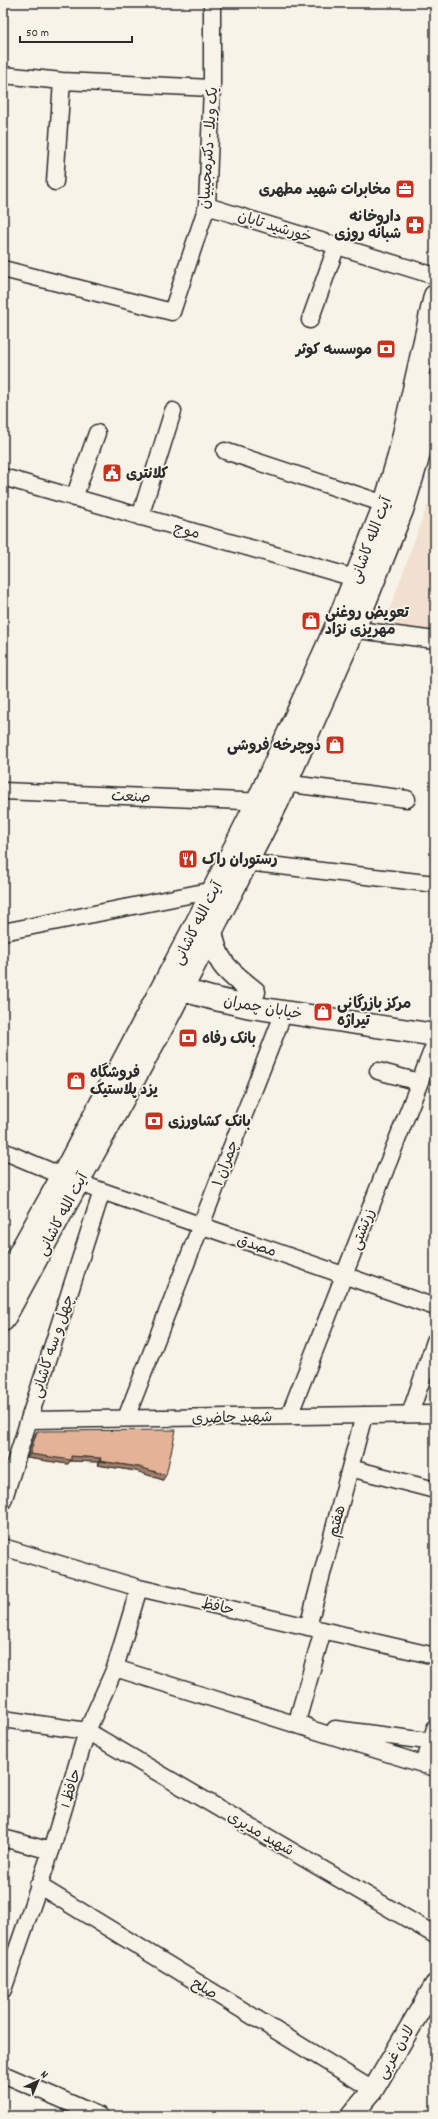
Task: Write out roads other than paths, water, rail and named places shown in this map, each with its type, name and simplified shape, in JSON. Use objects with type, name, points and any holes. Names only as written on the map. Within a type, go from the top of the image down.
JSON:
[{"type":"main road","name":"آیت الله کاشانی","points":[[393,507],[399,456],[433,320],[435,296]]},
{"type":"main road","name":"آیت الله کاشانی","points":[[70,1180],[238,862],[272,792],[345,628],[393,507],[417,461],[435,384]]},
{"type":"main road","name":"آیت الله کاشانی","points":[[3,1320],[10,1279],[168,1016],[176,981],[211,929],[223,890]]},
{"type":"main road","points":[[211,929],[213,947],[228,972],[254,992]]},
{"type":"main road","name":"خیابان چمران","points":[[176,981],[435,1020]]},
{"type":"main road","name":"خیابان چمران","points":[[176,981],[211,998],[284,1012],[435,1035]]},
{"type":"main road","points":[[168,1016],[192,1003],[211,998]]},
{"type":"street","name":"یک ویلا - دکترمجیبیان","points":[[3,269],[172,312],[207,206],[212,88],[212,3]]},
{"type":"street","points":[[3,75],[62,81],[212,88]]},
{"type":"street","points":[[55,182],[62,81]]},
{"type":"street","name":"خورشید تابان","points":[[207,206],[435,276]]},
{"type":"street","points":[[310,320],[337,245]]},
{"type":"street","points":[[140,517],[173,411]]},
{"type":"street","points":[[74,498],[97,433]]},
{"type":"street","points":[[225,451],[393,507]]},
{"type":"street","name":"موج","points":[[3,477],[364,580]]},
{"type":"street","points":[[345,628],[435,640]]},
{"type":"street","name":"صنعت","points":[[3,791],[272,792],[407,799]]},
{"type":"street","points":[[238,862],[435,884]]},
{"type":"street","points":[[3,932],[223,890]]},
{"type":"street","name":"چمران ۱","points":[[126,1418],[284,1012]]},
{"type":"street","name":"زرتشتی","points":[[289,1416],[435,1042]]},
{"type":"street","points":[[378,1070],[419,1082]]},
{"type":"street","name":"مصدق","points":[[3,1151],[70,1180],[435,1307]]},
{"type":"street","name":"چهل و سه کاشانی","points":[[3,1501],[102,1191]]},
{"type":"street","points":[[410,1414],[435,1341]]},
{"type":"street","name":"شهید حاضری","points":[[29,1420],[435,1414]]},
{"type":"street","name":"هفتم","points":[[296,1725],[350,1468],[364,1415]]},
{"type":"street","points":[[350,1468],[435,1490]]},
{"type":"street","name":"حافظ","points":[[3,1548],[139,1588],[435,1656]]},
{"type":"street","name":"حافظ 1","points":[[3,1990],[51,1851],[87,1731],[116,1668],[139,1588]]},
{"type":"street","points":[[116,1668],[296,1725],[430,1767],[434,1737],[296,1725]]},
{"type":"street","points":[[3,1719],[87,1731]]},
{"type":"street","name":"شهید مدیری","points":[[87,1731],[435,1935]]},
{"type":"street","points":[[3,1838],[51,1851]]},
{"type":"street","name":"صلح","points":[[38,1885],[373,2090]]},
{"type":"street","name":"لادن غربی","points":[[351,2116],[373,2090],[435,1985]]},
{"type":"street","points":[[3,2074],[100,2116]]},
{"type":"place","name":"مخابرات شهید مطهری","points":[[405,189]]},
{"type":"place","name":"داروخانه شبانه روزی","points":[[415,225]]},
{"type":"place","name":"موسسه کوثر","points":[[386,349]]},
{"type":"place","name":"کلانتری","points":[[112,473]]},
{"type":"place","name":"تعویض روغنی مهریزی نژاد","points":[[311,621]]},
{"type":"place","name":"دوچرخه فروشی","points":[[335,745]]},
{"type":"place","name":"رستوران راک","points":[[188,859]]},
{"type":"place","name":"مرکز بازرگانی تیراژه","points":[[323,1012]]},
{"type":"place","name":"بانک رفاه","points":[[188,1038]]},
{"type":"place","name":"فروشگاه یزد پلاستیک","points":[[76,1081]]},
{"type":"place","name":"بانک کشاورزی","points":[[154,1121]]}]
